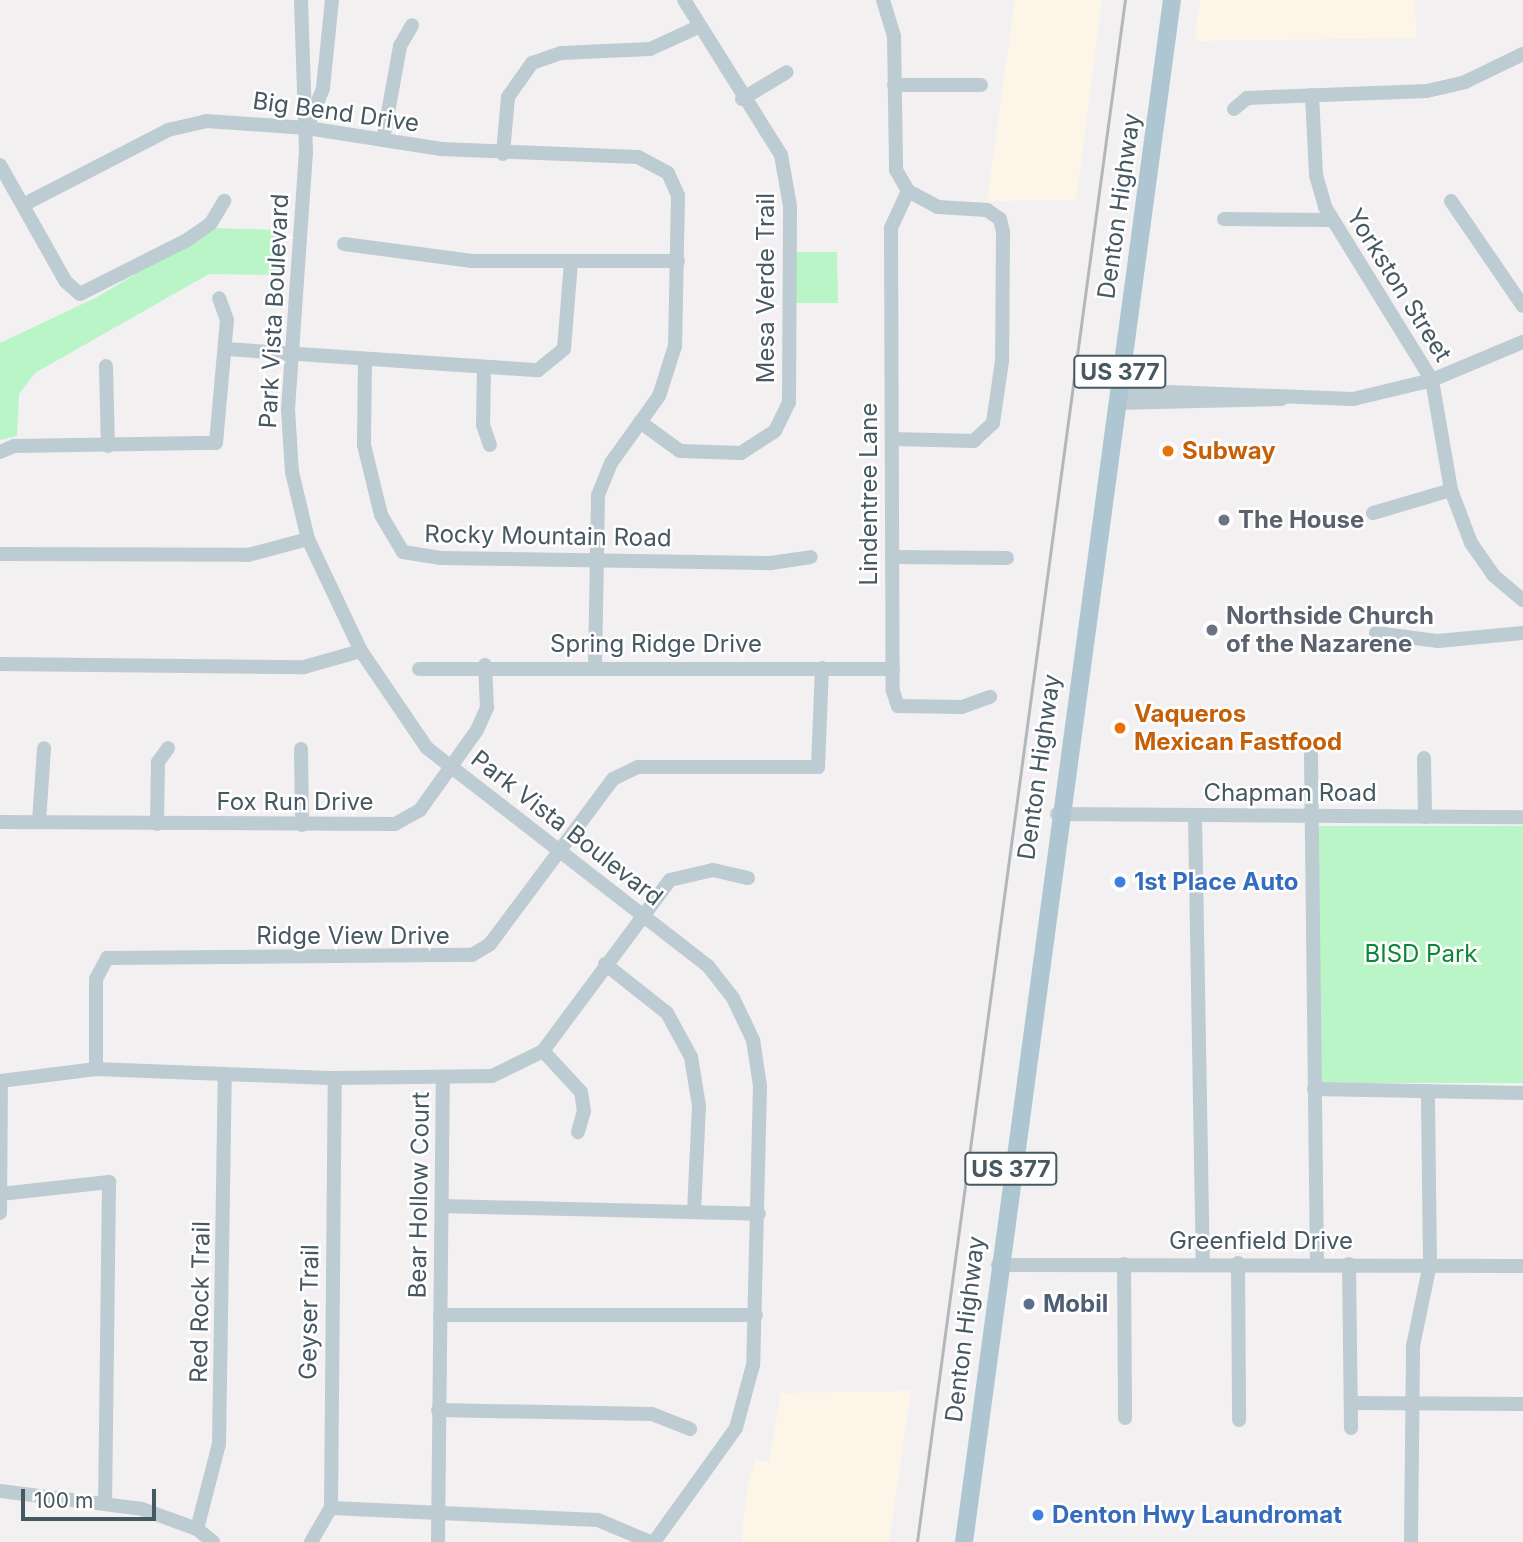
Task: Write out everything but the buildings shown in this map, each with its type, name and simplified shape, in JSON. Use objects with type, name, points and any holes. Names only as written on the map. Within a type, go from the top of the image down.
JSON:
[{"type":"main road","name":"Denton Highway","points":[[964,1542],[1057,814],[1172,0]]},
{"type":"street","name":"Park Vista Boulevard","points":[[301,0],[307,128],[292,355],[292,472],[308,539],[361,651],[397,711],[450,766],[721,981],[753,1040],[760,1086],[757,1315],[753,1365],[736,1428],[652,1542]]},
{"type":"street","name":"Park Vista Boulevard","points":[[307,128],[323,88],[332,0]]},
{"type":"street","points":[[883,0],[894,36],[896,170],[908,191],[938,207],[987,211],[1000,219],[1002,361],[993,423],[985,436],[892,439]]},
{"type":"street","points":[[503,154],[508,97],[532,63],[561,53],[650,49],[690,11]]},
{"type":"street","name":"Mesa Verde Trail","points":[[640,422],[671,447],[712,456],[752,450],[785,420],[788,179],[781,155],[742,99],[690,11]]},
{"type":"street","points":[[383,140],[400,47],[412,24]]},
{"type":"street","points":[[1234,109],[1247,98],[1427,91],[1465,82],[1523,54]]},
{"type":"street","points":[[742,99],[787,72]]},
{"type":"street","points":[[894,85],[981,85]]},
{"type":"street","name":"Yorkston Street","points":[[1312,95],[1316,175],[1332,220],[1432,380],[1451,490],[1480,559],[1523,600]]},
{"type":"street","name":"Big Bend Drive","points":[[23,205],[187,123],[307,128],[503,154],[638,157],[660,166],[678,195],[678,261]]},
{"type":"street","points":[[0,165],[66,282],[80,294],[187,240],[211,223],[223,201]]},
{"type":"street","name":"Lindentree Lane","points":[[908,191],[891,228],[893,669],[898,706],[962,707],[990,697]]},
{"type":"street","points":[[1451,201],[1523,306]]},
{"type":"street","points":[[1224,219],[1332,220]]},
{"type":"street","points":[[344,244],[472,261],[678,261],[673,359],[640,422],[603,477],[595,559],[595,666]]},
{"type":"street","points":[[226,349],[484,369],[538,370],[558,357],[568,334],[571,262]]},
{"type":"street","points":[[0,452],[14,446],[216,443],[228,320],[219,298]]},
{"type":"street","points":[[1117,396],[1353,399],[1432,380],[1523,342]]},
{"type":"street","name":"Rocky Mountain Road","points":[[365,359],[364,444],[381,515],[403,552],[440,558],[771,563],[811,557]]},
{"type":"street","points":[[106,366],[108,446]]},
{"type":"street","points":[[484,369],[483,425],[490,445]]},
{"type":"street","points":[[1373,513],[1451,490]]},
{"type":"street","points":[[0,554],[248,555],[308,539]]},
{"type":"street","points":[[892,557],[1007,558]]},
{"type":"street","points":[[1376,633],[1438,641],[1523,633]]},
{"type":"street","points":[[0,664],[304,667],[361,651]]},
{"type":"street","name":"Spring Ridge Drive","points":[[419,669],[485,665],[893,669]]},
{"type":"street","name":"Fox Run Drive","points":[[0,822],[394,824],[420,810],[484,718],[485,665]]},
{"type":"street","name":"Ridge View Drive","points":[[96,1069],[96,979],[107,958],[461,958],[490,944],[613,779],[638,767],[818,766],[822,668]]},
{"type":"street","points":[[39,822],[44,748]]},
{"type":"street","points":[[157,824],[158,762],[168,748]]},
{"type":"street","points":[[301,748],[302,825]]},
{"type":"street","points":[[1311,754],[1317,1264]]},
{"type":"street","points":[[1424,758],[1425,817]]},
{"type":"street","name":"Chapman Road","points":[[1057,814],[1523,817]]},
{"type":"street","points":[[1195,815],[1203,1264]]},
{"type":"street","name":"Bear Hollow Court","points":[[438,1542],[442,1206],[437,1080],[492,1076],[543,1051],[639,914],[670,880],[713,870],[748,878]]},
{"type":"street","points":[[605,964],[667,1013],[691,1057],[699,1106],[694,1212]]},
{"type":"street","points":[[543,1051],[581,1092],[584,1111],[578,1132]]},
{"type":"street","points":[[0,1213],[1,1081],[96,1069],[335,1079],[437,1080]]},
{"type":"street","name":"Red Rock Trail","points":[[197,1529],[219,1444],[225,1074]]},
{"type":"street","name":"Geyser Trail","points":[[311,1542],[331,1508],[335,1079]]},
{"type":"street","points":[[1314,1088],[1523,1093]]},
{"type":"street","points":[[1411,1542],[1414,1331],[1430,1264],[1428,1091]]},
{"type":"street","points":[[1,1194],[109,1182],[105,1503]]},
{"type":"street","points":[[442,1206],[759,1214]]},
{"type":"street","points":[[1124,1264],[1125,1418]]},
{"type":"street","points":[[1238,1264],[1239,1420]]},
{"type":"street","points":[[1349,1264],[1351,1429]]},
{"type":"street","name":"Greenfield Drive","points":[[998,1265],[1523,1266]]},
{"type":"street","points":[[440,1315],[757,1315]]},
{"type":"street","points":[[1351,1403],[1523,1404]]},
{"type":"street","points":[[438,1410],[652,1414],[690,1429]]},
{"type":"street","points":[[0,1491],[105,1503],[197,1529],[213,1542]]},
{"type":"street","points":[[331,1508],[598,1520],[652,1542]]},
{"type":"shaded area","points":[[1015,0],[1102,0],[1076,200],[987,201]]},
{"type":"shaded area","points":[[1200,0],[1415,0],[1416,38],[1195,41]]},
{"type":"shaded area","points":[[911,1391],[889,1542],[741,1542],[748,1484],[755,1460],[769,1462],[781,1393]]},
{"type":"green space","points":[[213,228],[285,230],[281,275],[209,274],[35,373],[19,394],[17,436],[0,440],[0,343],[97,297]]},
{"type":"green space","points":[[793,252],[837,252],[838,303],[792,303]]},
{"type":"green space","name":"BISD Park","points":[[1318,826],[1523,826],[1523,1083],[1318,1083]]},
{"type":"railway","points":[[917,1542],[1125,0]]},
{"type":"place","name":"Subway","points":[[1168,451]]},
{"type":"place","name":"The House","points":[[1224,520]]},
{"type":"place","name":"Northside Church of the Nazarene","points":[[1212,630]]},
{"type":"place","name":"Vaqueros Mexican Fastfood","points":[[1120,728]]},
{"type":"place","name":"1st Place Auto","points":[[1120,882]]},
{"type":"place","name":"Mobil","points":[[1029,1304]]},
{"type":"place","name":"Denton Hwy Laundromat","points":[[1038,1515]]}]
